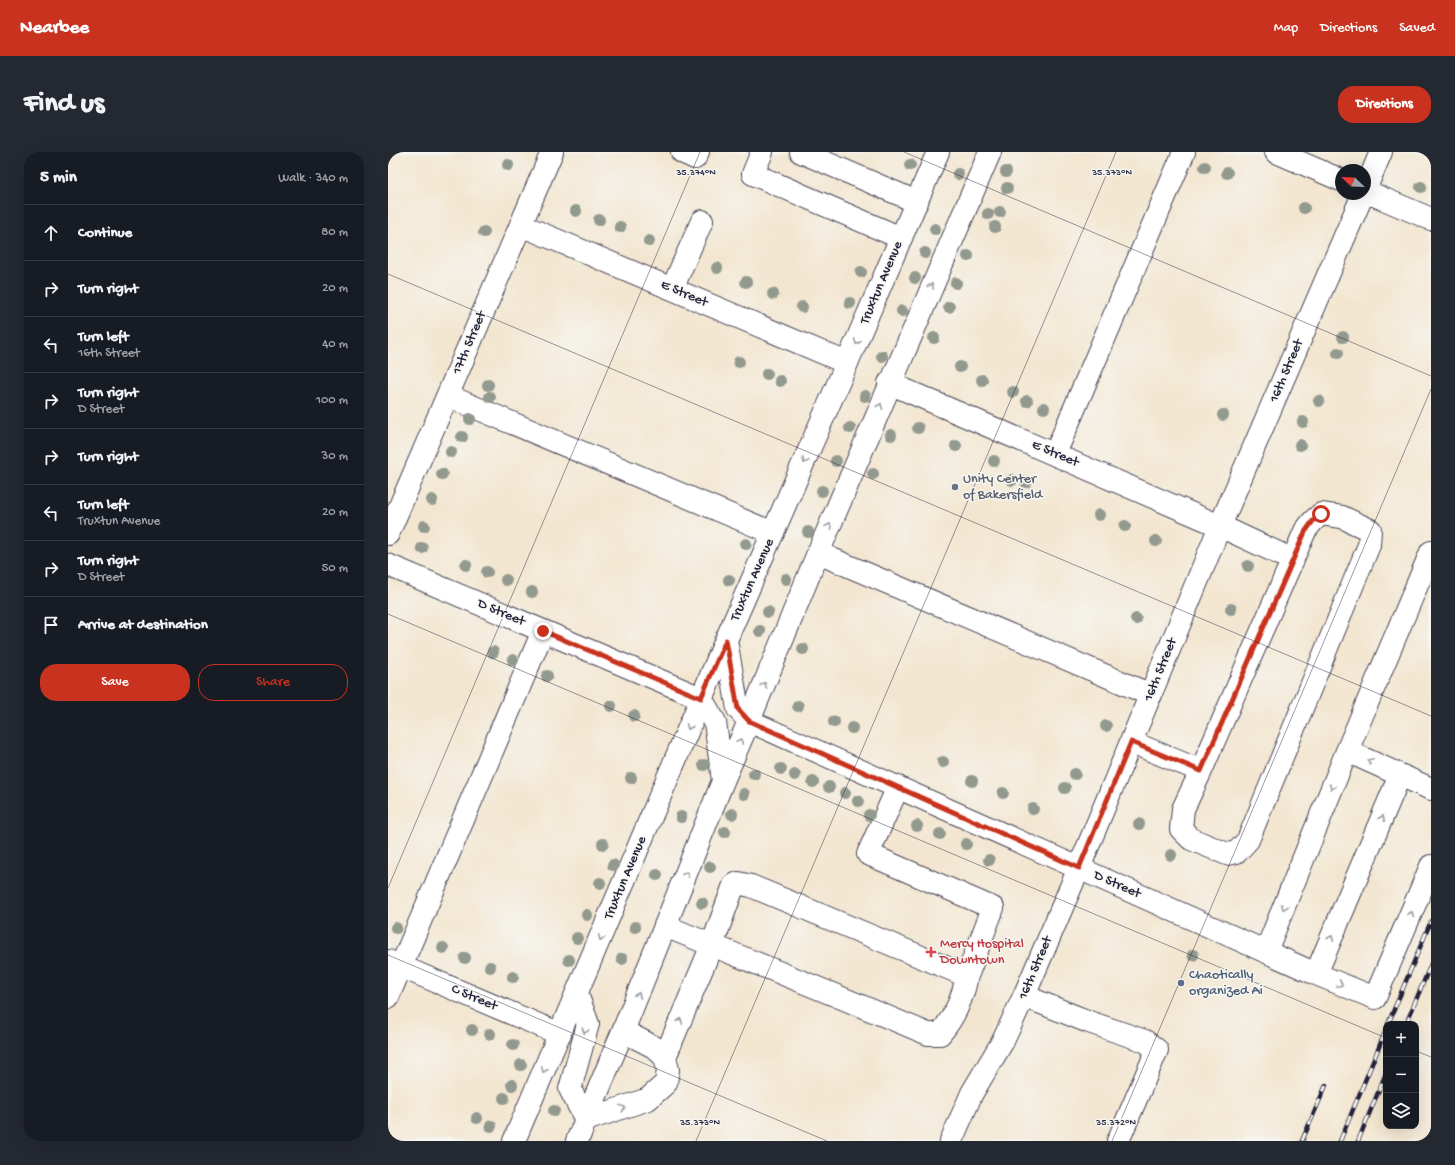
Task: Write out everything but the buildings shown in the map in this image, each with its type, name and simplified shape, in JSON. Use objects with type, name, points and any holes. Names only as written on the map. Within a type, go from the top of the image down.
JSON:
[{"type":"street","name":"17th Street","points":[[388,534],[552,152]]},
{"type":"street","points":[[682,152],[695,158],[698,152]]},
{"type":"street","points":[[762,152],[753,174],[901,238]]},
{"type":"street","points":[[801,152],[917,202]]},
{"type":"street","name":"Truxtun Avenue","points":[[514,1141],[701,698],[848,363],[938,152]]},
{"type":"street","points":[[577,1141],[623,1031],[723,781],[818,553],[990,152]]},
{"type":"street","points":[[1055,454],[1184,152]]},
{"type":"street","points":[[1276,152],[1335,177]]},
{"type":"street","points":[[1371,176],[1381,152]]},
{"type":"street","points":[[1371,194],[1431,219]]},
{"type":"street","name":"16th Street","points":[[951,1141],[972,1093],[1003,1040],[1024,996],[1079,868],[1220,526],[1360,200]]},
{"type":"street","points":[[672,289],[702,221]]},
{"type":"street","name":"E Street","points":[[521,225],[848,363]]},
{"type":"street","name":"E Street","points":[[890,383],[1220,526],[1293,560]]},
{"type":"street","points":[[448,396],[773,533]]},
{"type":"street","points":[[1321,514],[1342,517],[1370,530],[1369,545],[1248,840],[1237,852],[1227,854],[1191,839],[1181,829],[1183,809],[1201,771],[1305,532],[1313,521],[1321,514]]},
{"type":"street","points":[[1266,951],[1347,751],[1424,590],[1431,552]]},
{"type":"street","points":[[818,553],[1151,695]]},
{"type":"street","name":"D Street","points":[[388,565],[701,698]]},
{"type":"street","points":[[388,997],[394,964],[543,631]]},
{"type":"street","points":[[726,640],[738,709],[749,721]]},
{"type":"street","points":[[701,698],[715,722],[723,781]]},
{"type":"street","name":"D Street","points":[[749,721],[1316,974],[1375,998],[1431,866]]},
{"type":"street","points":[[1131,742],[1201,771]]},
{"type":"street","points":[[1347,751],[1431,789]]},
{"type":"street","points":[[1316,974],[1400,775]]},
{"type":"street","points":[[665,926],[928,1034],[940,1034],[949,1024],[964,991],[967,976],[993,908],[868,854],[898,787]]},
{"type":"street","points":[[665,1057],[712,945],[734,884],[738,883],[751,886],[967,976]]},
{"type":"street","name":"C Street","points":[[394,964],[560,1034]]},
{"type":"street","points":[[577,994],[588,1024],[570,1089],[586,1120]]},
{"type":"street","points":[[1024,996],[1089,1022],[1145,1041],[1157,1050],[1118,1141]]},
{"type":"street","points":[[586,1120],[648,1099],[666,1083],[668,1070],[665,1057],[654,1047],[623,1031]]},
{"type":"railway","points":[[1389,1021],[1431,921]]},
{"type":"railway","points":[[1407,1021],[1431,964]]},
{"type":"railway","points":[[1340,1141],[1383,1037]]},
{"type":"railway","points":[[1358,1141],[1383,1080]]},
{"type":"railway","points":[[1302,1141],[1326,1085]]},
{"type":"place","name":"Unity Center of Bakersfield","points":[[955,487]]},
{"type":"place","name":"Mercy Hospital Downtown","points":[[931,952]]},
{"type":"place","name":"Chaotically organized Ai","points":[[1181,983]]},
{"type":"route","points":[[543,631],[701,698],[726,640],[738,709],[749,721],[1079,868],[1131,742],[1201,771],[1305,532],[1313,521],[1321,514]]}]
